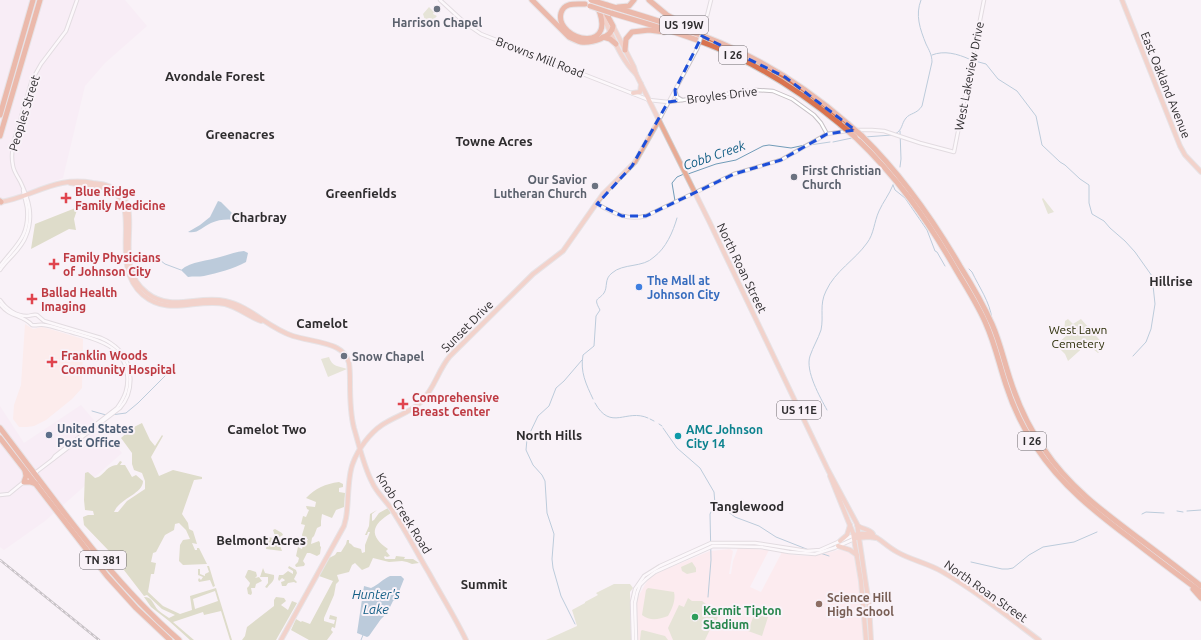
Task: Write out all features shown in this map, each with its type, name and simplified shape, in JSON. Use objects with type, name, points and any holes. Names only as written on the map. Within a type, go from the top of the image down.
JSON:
[{"type":"highway","points":[[0,115],[33,0]]},
{"type":"highway","points":[[0,136],[40,0]]},
{"type":"highway","points":[[532,0],[572,38],[585,42],[592,41],[602,38],[611,32],[613,26]]},
{"type":"highway","name":"I 26","points":[[572,0],[609,5],[694,33],[722,44],[785,77],[822,102],[862,136],[910,188],[934,222],[958,262],[988,314],[1018,402],[1031,429],[1045,451],[1060,470],[1086,497],[1173,567],[1179,576],[1201,592]]},
{"type":"highway","points":[[609,5],[627,6],[634,0]]},
{"type":"highway","name":"US 19W","points":[[649,0],[662,12],[674,20],[722,44]]},
{"type":"highway","name":"North Roan Street","points":[[600,1],[613,26]]},
{"type":"highway","points":[[590,2],[570,4],[564,8],[561,17],[564,27],[576,36],[590,38],[599,33],[602,26],[600,12]]},
{"type":"highway","name":"I 26","points":[[590,2],[611,12],[708,44],[741,59],[778,79],[809,100],[855,137],[905,191],[932,229],[948,256],[986,323],[1013,404],[1027,433],[1042,456],[1058,476],[1083,502],[1173,567],[1184,572],[1201,586]]},
{"type":"highway","name":"North Roan Street","points":[[590,2],[600,12]]},
{"type":"highway","points":[[625,50],[625,42],[628,36],[632,32],[643,30],[664,32],[708,44]]},
{"type":"highway","points":[[602,38],[610,39],[616,44]]},
{"type":"highway","name":"TN 381","points":[[0,428],[33,475],[126,589],[148,612],[179,640]]},
{"type":"highway","name":"TN 381","points":[[0,438],[24,468],[33,475],[36,485],[121,592],[170,640]]},
{"type":"highway","points":[[24,468],[26,476],[24,482],[32,482],[36,485]]},
{"type":"highway","points":[[1189,576],[1201,582]]},
{"type":"highway","points":[[1184,580],[1201,598]]},
{"type":"main road","name":"East Oakland Avenue","points":[[1122,0],[1180,146],[1185,156],[1201,172]]},
{"type":"main road","name":"North Roan Street","points":[[600,12],[630,69],[636,74]]},
{"type":"main road","name":"North Roan Street","points":[[613,26],[828,470],[857,524],[857,536]]},
{"type":"main road","points":[[633,93],[640,92],[641,84]]},
{"type":"main road","name":"Sunset Drive","points":[[280,640],[344,526],[348,510],[353,463],[361,449],[375,431],[388,422],[411,411],[423,400],[433,387],[442,367],[450,356],[530,276],[563,251],[603,194],[632,166],[659,120]]},
{"type":"main road","name":"Knob Creek Road","points":[[0,202],[64,182],[92,184],[118,191],[126,201],[129,212],[129,224],[125,241],[128,273],[130,279],[148,298],[162,305],[172,306],[203,302],[229,304],[246,310],[258,316],[265,322]]},
{"type":"main road","name":"Knob Creek Road","points":[[107,187],[120,198],[124,204],[126,214],[125,229],[127,235],[130,269],[141,290],[158,300],[170,303],[187,304]]},
{"type":"main road","points":[[125,229],[129,224],[126,214]]},
{"type":"main road","points":[[125,241],[128,246],[125,252]]},
{"type":"main road","points":[[158,300],[162,305],[170,303]]},
{"type":"main road","name":"Knob Creek Road","points":[[229,304],[284,333],[335,347],[344,354],[349,367],[352,418],[367,472],[374,486],[394,512],[466,640]]},
{"type":"main road","points":[[246,310],[249,315],[258,316]]},
{"type":"main road","name":"North Roan Street","points":[[828,470],[857,536]]},
{"type":"main road","points":[[843,507],[851,519],[857,536]]},
{"type":"main road","points":[[850,523],[847,535],[839,544],[857,555]]},
{"type":"main road","points":[[857,524],[860,527],[872,532],[876,538]]},
{"type":"main road","name":"North Roan Street","points":[[857,536],[867,533],[897,552],[933,566],[958,581],[1039,640]]},
{"type":"main road","name":"North Roan Street","points":[[857,536],[876,538]]},
{"type":"main road","name":"US 11E","points":[[857,536],[865,576],[871,640]]},
{"type":"main road","name":"US 11E","points":[[857,536],[857,555],[866,640]]},
{"type":"main road","points":[[860,545],[869,537]]},
{"type":"main road","points":[[860,576],[865,576]]},
{"type":"street","name":"Peoples Street","points":[[25,195],[13,165],[12,152],[28,90],[34,75],[41,64],[66,31],[77,0]]},
{"type":"street","name":"Browns Mill Road","points":[[440,0],[465,23],[481,34],[649,100]]},
{"type":"street","name":"Sunset Drive","points":[[659,120],[697,49],[711,0]]},
{"type":"street","name":"West Lakeview Drive","points":[[827,134],[851,130],[878,130],[954,152],[984,0]]},
{"type":"street","points":[[675,90],[677,97],[682,100]]},
{"type":"street","name":"Broyles Drive","points":[[649,100],[668,102],[756,90],[774,92],[792,99],[816,117],[827,134]]},
{"type":"street","points":[[597,204],[617,215],[639,218],[734,174],[781,160],[827,134]]},
{"type":"street","points":[[0,266],[18,245],[25,229],[27,214],[25,195]]},
{"type":"street","points":[[0,270],[16,252],[26,236],[30,212],[25,195]]},
{"type":"street","points":[[0,300],[12,312],[27,316],[37,315],[40,319],[46,322],[101,338],[109,342],[120,350],[125,357],[130,375],[128,394],[120,408],[8,494],[0,495]]},
{"type":"street","points":[[0,304],[12,315],[29,322],[32,325],[46,325],[108,344],[116,351],[127,368],[128,377],[126,393],[117,408],[54,456],[53,459]]},
{"type":"street","points":[[29,322],[31,315]]},
{"type":"street","points":[[38,325],[40,319]]},
{"type":"street","points":[[636,640],[635,603],[637,593],[640,585],[655,572],[713,546],[762,547],[815,554],[827,551],[857,536]]},
{"type":"street","points":[[633,640],[632,602],[635,589],[644,576],[660,566],[711,544],[754,543],[807,551],[820,550],[857,536]]},
{"type":"highlighted area","points":[[702,36],[785,77],[855,130],[827,134],[781,160],[734,174],[646,216],[622,216],[597,204],[632,166],[668,102],[676,101],[675,90]]},
{"type":"shaded area","points":[[0,0],[125,0],[147,26],[105,63],[85,86],[63,178],[0,204]]},
{"type":"shaded area","name":"Franklin Woods Community Hospital","points":[[25,324],[33,329],[42,327],[83,339],[82,388],[72,399],[46,420],[34,426],[19,427],[13,419],[14,405],[21,385]]},
{"type":"shaded area","points":[[81,405],[122,453],[45,521],[4,550],[0,547],[0,406],[24,443]]},
{"type":"shaded area","points":[[738,548],[769,550],[750,587],[761,592],[781,552],[793,555],[808,556],[824,554],[841,549],[850,550],[855,554],[856,560],[865,640],[635,640],[635,602],[650,576],[710,551],[730,549],[733,551],[729,574],[731,574],[733,561]]},
{"type":"green space","points":[[429,7],[434,12],[433,14],[437,16],[431,22],[425,20],[423,14]]},
{"type":"green space","points":[[1043,198],[1054,212],[1048,214],[1042,199]]},
{"type":"green space","points":[[78,207],[74,219],[76,230],[69,229],[31,249],[35,224]]},
{"type":"green space","name":"West Lawn Cemetery","points":[[1068,319],[1073,324],[1081,319],[1105,346],[1098,353],[1087,344],[1068,361],[1065,354],[1056,345],[1066,336],[1064,334],[1065,321]]},
{"type":"green space","points":[[329,357],[332,363],[347,369],[328,377],[321,359]]},
{"type":"green space","points":[[142,423],[150,440],[155,446],[162,435],[163,436],[151,457],[159,476],[173,470],[202,477],[202,479],[194,480],[182,514],[188,523],[189,529],[193,531],[197,544],[192,543],[195,550],[199,548],[207,564],[183,565],[179,561],[180,545],[183,540],[190,539],[186,530],[179,523],[175,524],[174,530],[165,535],[156,552],[153,553],[151,562],[156,563],[154,574],[151,574],[148,592],[163,606],[180,614],[192,610],[190,596],[216,588],[232,640],[230,640],[221,611],[204,615],[203,612],[173,622],[194,640],[190,640],[151,607],[144,597],[149,598],[158,610],[169,618],[175,615],[162,609],[147,595],[144,596],[110,552],[84,525],[83,517],[94,515],[93,511],[85,510],[85,473],[88,472],[95,478],[98,477],[110,467],[117,465],[120,461],[122,462],[120,465],[125,465],[132,477],[136,475],[143,481],[139,489],[121,503],[114,512],[118,512],[127,501],[145,489],[145,481],[142,473],[134,470],[132,464],[132,453],[121,438],[132,428]],"holes":[[[215,591],[218,601],[195,609],[193,599]]]},
{"type":"green space","points":[[339,482],[343,484],[343,487],[339,488],[339,492],[345,493],[344,507],[336,510],[332,518],[322,514],[321,526],[317,528],[311,544],[319,541],[321,547],[320,554],[317,556],[307,553],[303,561],[305,564],[304,566],[296,567],[295,565],[299,558],[296,556],[298,547],[302,549],[302,540],[307,541],[308,539],[303,538],[302,535],[305,525],[301,524],[303,516],[306,517],[309,510],[306,506],[315,507],[316,502],[306,498],[321,487]]},
{"type":"green space","points":[[388,508],[391,513],[379,522],[375,531],[375,535],[378,540],[388,549],[386,551],[390,556],[385,556],[385,559],[395,559],[396,556],[405,557],[404,559],[413,559],[419,563],[412,564],[402,561],[389,562],[373,558],[369,567],[362,570],[355,563],[352,565],[349,572],[337,575],[339,581],[336,584],[334,595],[324,621],[334,624],[335,620],[329,619],[330,615],[337,617],[335,628],[332,627],[331,630],[333,632],[327,640],[309,640],[291,630],[296,619],[310,624],[333,581],[319,576],[329,558],[337,552],[341,552],[347,540],[349,540],[349,543],[354,547],[361,549],[362,553],[365,552],[365,545],[370,532],[365,535],[369,526],[370,514],[377,510],[372,514],[372,521],[379,513]]},
{"type":"green space","points":[[275,529],[283,535],[274,540],[275,543],[280,545],[282,551],[266,549],[268,537],[273,538],[275,536],[273,530]]},
{"type":"green space","points":[[692,562],[696,568],[696,572],[687,574],[682,571],[681,567]]},
{"type":"green space","points":[[207,566],[209,566],[215,586],[213,587],[210,580],[199,582],[198,580],[199,578],[201,580],[203,577],[198,575],[198,569],[200,569],[200,574],[205,576],[205,574],[209,572]]},
{"type":"green space","points":[[289,566],[296,570],[297,573],[294,579],[297,582],[288,583],[286,586],[282,586],[281,582],[285,580],[282,578],[279,581],[279,575],[283,575],[288,571],[293,574],[293,571],[288,568]]},
{"type":"green space","points":[[263,568],[265,573],[274,575],[273,581],[267,588],[265,587],[268,583],[268,577],[260,577]]},
{"type":"green space","points":[[248,570],[256,572],[257,576],[255,578],[259,577],[262,581],[256,584],[255,588],[251,588],[251,595],[248,594],[247,588],[250,583],[245,577]]},
{"type":"green space","points":[[614,584],[630,584],[633,588],[630,592],[631,640],[546,640],[577,626],[572,610],[598,595],[596,593]]},
{"type":"green space","points":[[648,588],[674,592],[674,601],[668,616],[658,619],[649,619],[642,615],[646,590]]},
{"type":"green space","points":[[276,597],[284,598],[286,601],[281,605],[288,610],[292,601],[297,603],[276,640],[242,640],[245,636],[247,627],[274,606],[274,600]]},
{"type":"green space","name":"Kermit Tipton Stadium","points":[[688,598],[692,601],[702,601],[719,614],[705,640],[673,640],[668,628],[679,605],[684,607]]},
{"type":"green space","points":[[755,612],[768,617],[762,636],[748,631]]},
{"type":"green space","points":[[642,630],[665,636],[668,640],[640,640]]},
{"type":"water","points":[[218,201],[221,202],[237,218],[237,220],[227,219],[217,221],[195,232],[188,232],[210,217]]},
{"type":"water","points":[[244,251],[248,253],[246,262],[236,267],[204,276],[188,277],[181,270],[195,263]]},
{"type":"water","name":"Hunter's Lake","points":[[390,576],[401,576],[404,579],[400,589],[400,597],[393,601],[387,613],[369,636],[367,637],[357,633],[364,586],[371,588]]},
{"type":"waterway","name":"Cobb Creek","points":[[895,134],[901,129],[904,120],[909,115],[918,111],[922,106],[932,62],[918,17],[921,0]]},
{"type":"waterway","points":[[932,55],[951,53],[969,59]]},
{"type":"waterway","points":[[975,61],[986,64],[998,79],[1017,91],[1036,116],[1042,145],[1060,162],[1089,185],[1089,203],[1092,214],[1104,221],[1125,241],[1152,276],[1155,304],[1151,329],[1146,342],[1133,356]]},
{"type":"waterway","points":[[900,131],[900,167]]},
{"type":"waterway","name":"Cobb Creek","points":[[865,137],[892,135]]},
{"type":"waterway","name":"Cobb Creek","points":[[833,142],[852,138]]},
{"type":"waterway","name":"Cobb Creek","points":[[810,145],[830,142]]},
{"type":"waterway","name":"Cobb Creek","points":[[688,174],[716,164],[736,160],[763,146],[769,145],[791,148],[805,145]]},
{"type":"waterway","name":"Cobb Creek","points":[[675,201],[672,183],[677,177],[684,174]]},
{"type":"waterway","points":[[893,185],[895,190],[905,198],[927,230],[935,251],[945,266]]},
{"type":"waterway","points":[[827,410],[814,384],[809,362],[811,353],[821,330],[824,296],[835,277],[862,249],[869,239],[873,232],[879,211],[893,185]]},
{"type":"waterway","name":"Cobb Creek","points":[[593,399],[584,378],[582,361],[583,355],[594,346],[596,316],[600,310],[597,300],[604,293],[607,280],[612,273],[622,268],[644,263],[662,249],[677,218]]},
{"type":"waterway","points":[[156,257],[165,264],[181,270]]},
{"type":"waterway","points":[[969,269],[987,301],[992,319]]},
{"type":"waterway","points":[[575,624],[561,596],[553,568],[552,559],[554,534],[547,513],[545,481],[533,465],[526,450],[527,439],[538,416],[549,406],[556,388],[582,360]]},
{"type":"waterway","points":[[111,415],[126,413],[167,374]]},
{"type":"waterway","name":"Cobb Creek","points":[[595,403],[601,412],[613,418],[633,416],[648,418]]},
{"type":"waterway","points":[[92,411],[106,415]]},
{"type":"waterway","name":"Cobb Creek","points":[[650,419],[654,421]]},
{"type":"waterway","name":"Cobb Creek","points":[[663,428],[677,448],[700,468],[714,492],[715,504],[710,514],[711,560],[708,597]]},
{"type":"waterway","points":[[715,508],[727,511],[735,517],[759,526],[776,537],[809,550]]},
{"type":"waterway","points":[[1187,511],[1201,510]]},
{"type":"waterway","points":[[1177,511],[1183,512]]},
{"type":"waterway","points":[[1142,514],[1146,512],[1164,513]]},
{"type":"waterway","points":[[971,562],[1002,569],[1013,568],[1029,555],[1043,547],[1074,542],[1097,532]]},
{"type":"waterway","points":[[820,553],[829,556]]},
{"type":"waterway","points":[[361,640],[363,635]]},
{"type":"railway","points":[[0,560],[99,640]]},
{"type":"place","name":"Harrison Chapel","points":[[437,9]]},
{"type":"place","name":"First Christian Church","points":[[794,177]]},
{"type":"place","name":"Our Savior Lutheran Church","points":[[595,186]]},
{"type":"place","name":"Blue Ridge Family Medicine","points":[[66,198]]},
{"type":"place","name":"Family Physicians of Johnson City","points":[[54,264]]},
{"type":"place","name":"The Mall at Johnson City","points":[[639,287]]},
{"type":"place","name":"Ballad Health Imaging","points":[[32,299]]},
{"type":"place","name":"Snow Chapel","points":[[344,356]]},
{"type":"place","name":"Franklin Woods Community Hospital","points":[[52,362]]},
{"type":"place","name":"Comprehensive Breast Center","points":[[403,404]]},
{"type":"place","name":"United States Post Office","points":[[49,435]]},
{"type":"place","name":"AMC Johnson City 14","points":[[678,436]]},
{"type":"place","name":"Science Hill High School","points":[[819,604]]},
{"type":"place","name":"Kermit Tipton Stadium","points":[[695,617]]},
{"type":"district","name":"Avondale Forest","points":[[215,76]]},
{"type":"district","name":"Greenacres","points":[[240,134]]},
{"type":"district","name":"Towne Acres","points":[[494,141]]},
{"type":"district","name":"Greenfields","points":[[361,193]]},
{"type":"district","name":"Charbray","points":[[259,217]]},
{"type":"district","name":"Hillrise","points":[[1171,281]]},
{"type":"district","name":"Camelot","points":[[322,323]]},
{"type":"district","name":"Camelot Two","points":[[267,429]]},
{"type":"district","name":"North Hills","points":[[549,435]]},
{"type":"district","name":"Tanglewood","points":[[747,506]]},
{"type":"district","name":"Belmont Acres","points":[[261,540]]},
{"type":"district","name":"Summit","points":[[484,584]]}]
